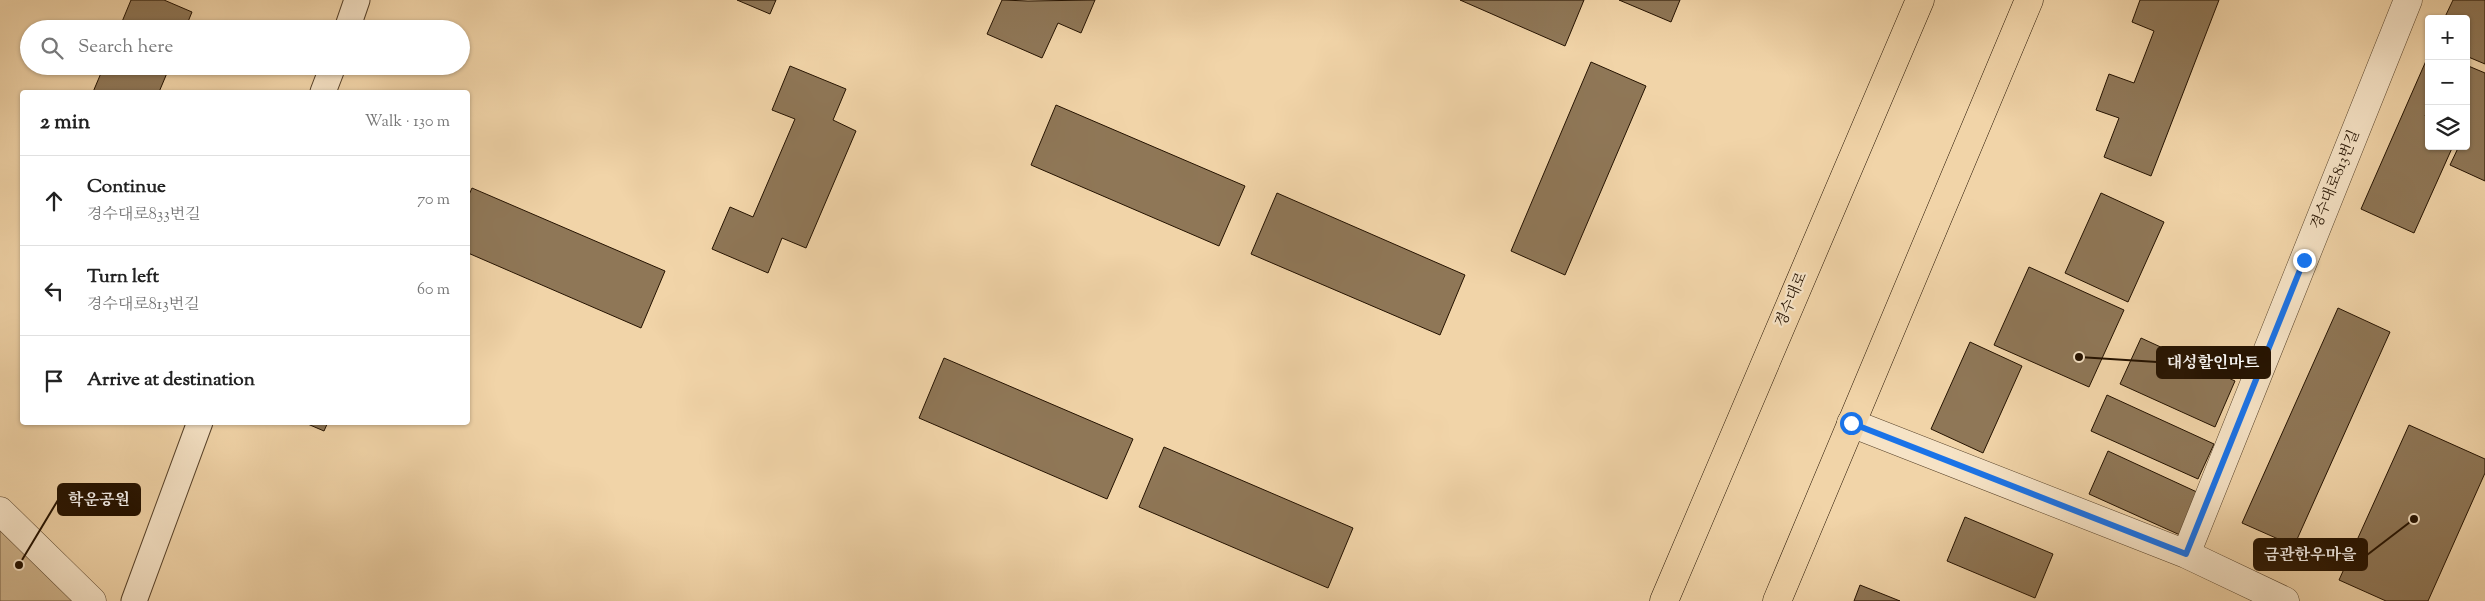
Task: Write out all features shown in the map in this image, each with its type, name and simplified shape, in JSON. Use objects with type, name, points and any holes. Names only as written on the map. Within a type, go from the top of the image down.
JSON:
[{"type":"main road","name":"경수대로","points":[[1664,601],[1920,0]]},
{"type":"main road","points":[[1777,601],[2029,0]]},
{"type":"street","points":[[350,20],[357,0]]},
{"type":"street","name":"경수대로813번길","points":[[2186,554],[2408,0]]},
{"type":"street","points":[[324,90],[330,75]]},
{"type":"street","points":[[1851,423],[2186,554],[2285,601]]},
{"type":"street","points":[[134,601],[199,425]]},
{"type":"street","points":[[0,511],[92,601]]},
{"type":"shaded area","points":[[0,528],[76,601],[0,601]]},
{"type":"building","points":[[131,0],[164,0],[192,12],[189,20],[123,20]]},
{"type":"building","points":[[737,0],[776,0],[770,14]]},
{"type":"building","points":[[1002,0],[1095,0],[1081,33],[1058,23],[1042,58],[987,34]]},
{"type":"building","points":[[1460,0],[1584,0],[1565,46]]},
{"type":"building","points":[[1619,0],[1680,0],[1671,22]]},
{"type":"building","points":[[2140,0],[2219,0],[2151,176],[2104,157],[2119,118],[2096,110],[2109,74],[2134,83],[2154,31],[2132,22]]},
{"type":"building","points":[[2453,0],[2485,0],[2485,64],[2470,58],[2470,15],[2446,15]]},
{"type":"building","points":[[1591,62],[1646,86],[1565,275],[1511,251]]},
{"type":"building","points":[[2425,63],[2425,150],[2451,150],[2414,233],[2361,209]]},
{"type":"building","points":[[790,66],[846,89],[833,120],[856,131],[806,248],[782,238],[768,273],[712,249],[730,207],[753,217],[795,119],[772,110]]},
{"type":"building","points":[[2470,67],[2485,73],[2485,181],[2450,165],[2457,150],[2470,150]]},
{"type":"building","points":[[100,75],[166,75],[160,90],[94,90]]},
{"type":"building","points":[[1056,105],[1245,186],[1219,246],[1031,165]]},
{"type":"building","points":[[472,188],[665,271],[641,328],[470,254],[470,192]]},
{"type":"building","points":[[1277,193],[1465,275],[1440,335],[1251,254]]},
{"type":"building","points":[[2101,193],[2164,222],[2128,302],[2065,273]]},
{"type":"building","points":[[2029,267],[2124,310],[2089,387],[1994,345]]},
{"type":"building","points":[[2338,308],[2390,332],[2294,546],[2242,523]]},
{"type":"building","points":[[2141,338],[2235,381],[2215,427],[2120,384]]},
{"type":"building","points":[[1970,342],[2022,366],[1983,453],[1931,429]]},
{"type":"building","points":[[944,358],[1133,439],[1107,499],[919,418]]},
{"type":"building","points":[[2107,395],[2214,444],[2198,479],[2091,431]]},
{"type":"building","points":[[310,425],[327,425],[324,431]]},
{"type":"building","points":[[2409,425],[2485,459],[2485,473],[2428,601],[2386,601],[2339,580]]},
{"type":"building","points":[[1164,447],[1353,528],[1328,588],[1139,507]]},
{"type":"building","points":[[2108,451],[2199,493],[2180,535],[2089,494]]},
{"type":"building","points":[[1965,517],[2053,554],[2035,598],[1947,561]]},
{"type":"building","points":[[1860,585],[1900,601],[1854,601]]},
{"type":"place","name":"대성할인마트","points":[[2079,357]]},
{"type":"place","name":"금관한우마을","points":[[2414,519]]},
{"type":"place","name":"학운공원","points":[[19,565]]},
{"type":"route","points":[[1851,423],[2186,554],[2304,260]]}]
